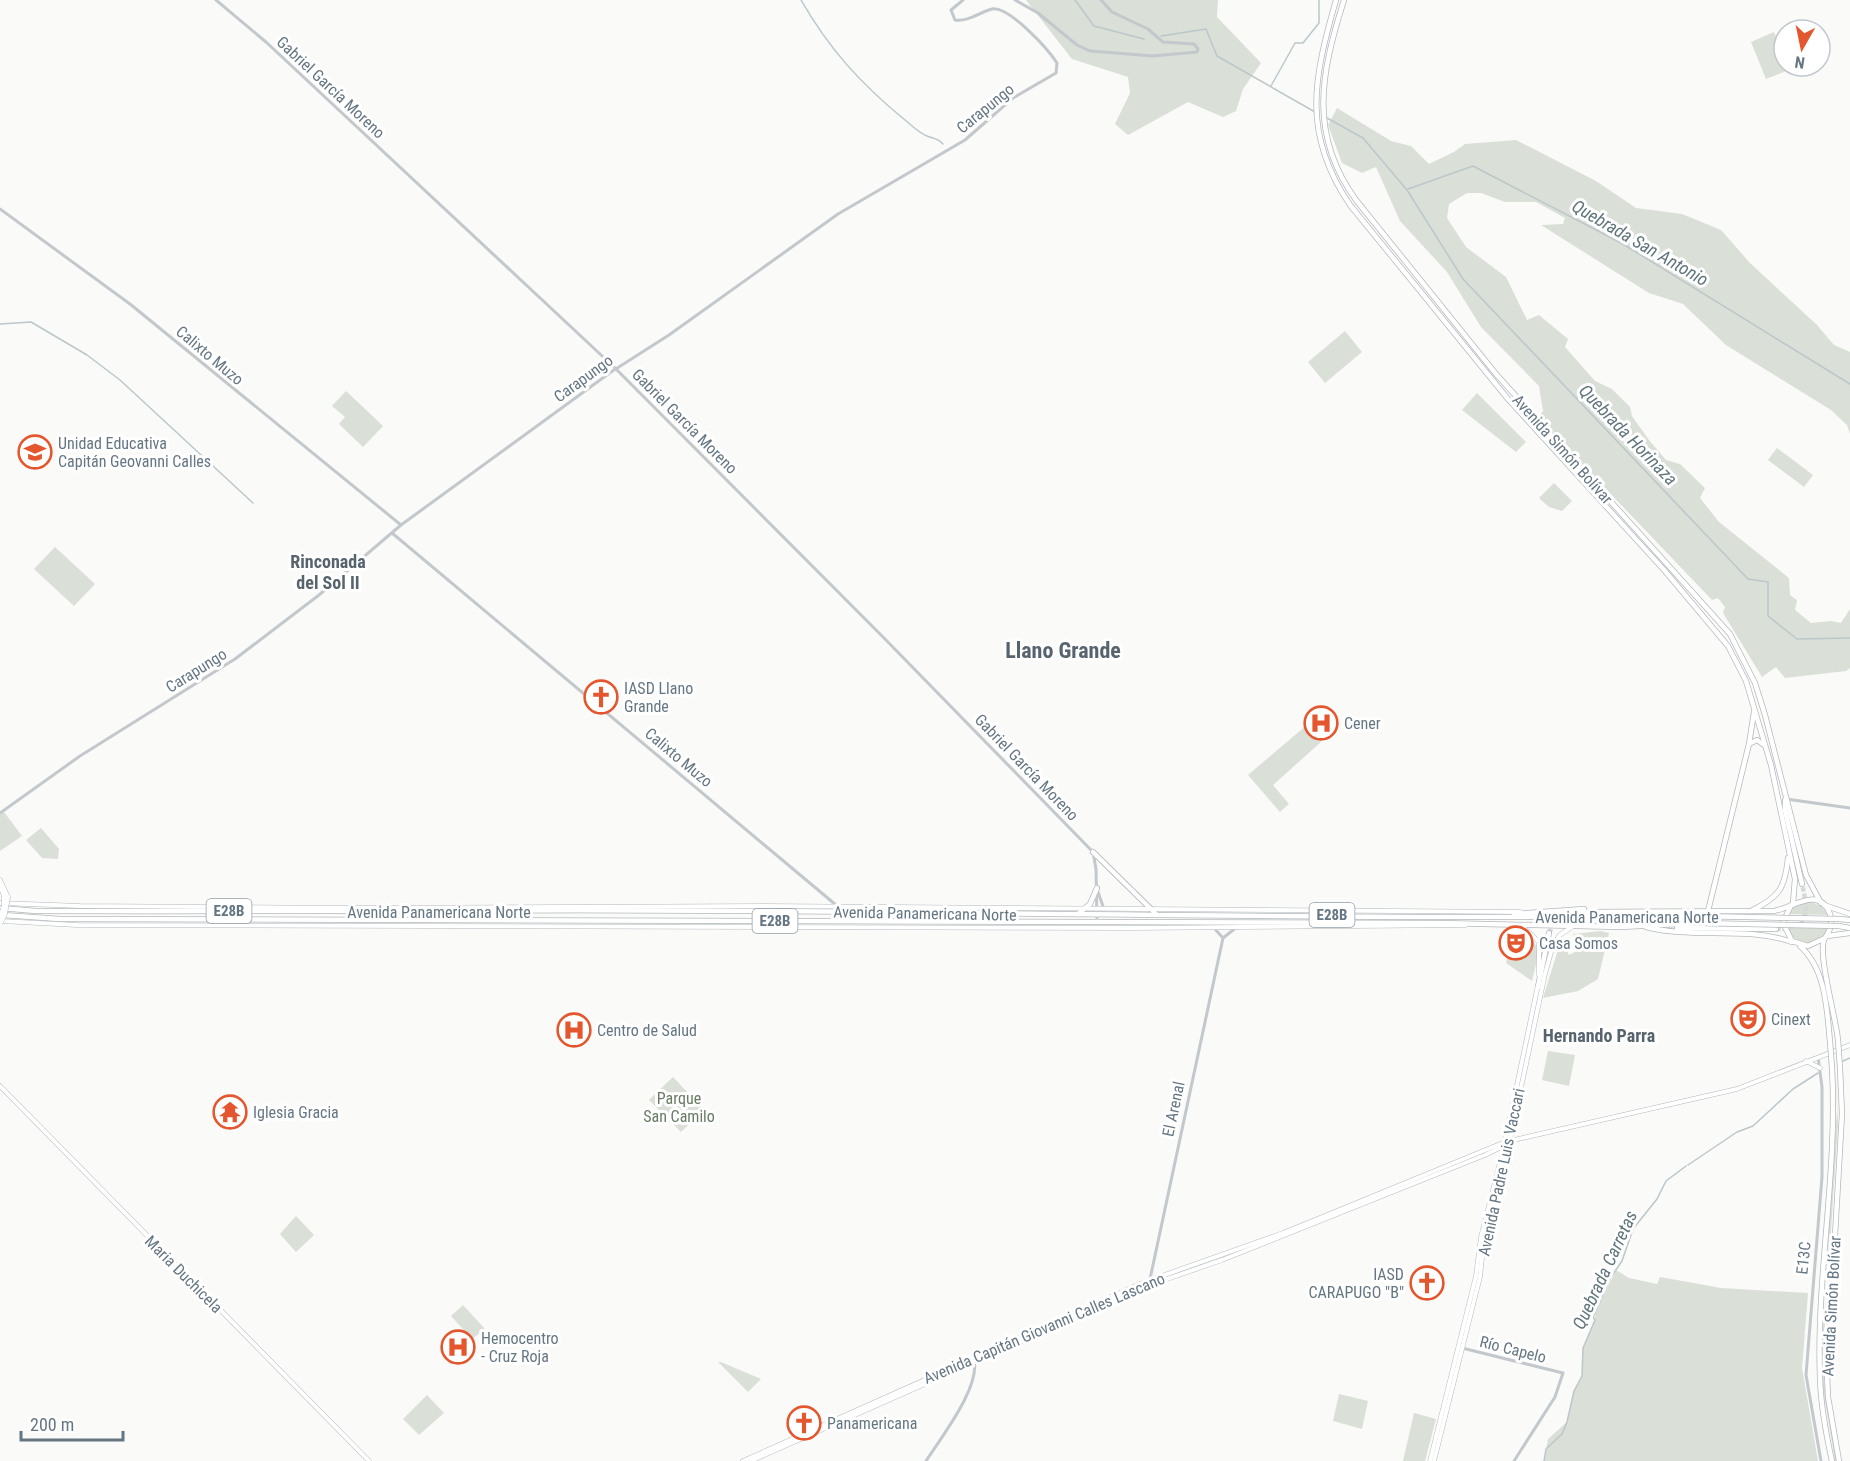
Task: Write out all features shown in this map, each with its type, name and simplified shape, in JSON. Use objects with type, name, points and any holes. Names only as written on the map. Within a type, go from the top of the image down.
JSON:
[{"type":"highway","name":"Avenida Simón Bolívar","points":[[1336,0],[1320,59],[1316,113],[1326,160],[1350,205],[1508,399],[1713,625],[1738,663],[1754,707],[1778,795],[1788,856],[1795,879],[1792,904]]},
{"type":"highway","name":"Avenida Simón Bolívar","points":[[1344,0],[1326,62],[1322,90],[1328,143],[1339,173],[1370,218],[1496,374],[1730,634],[1755,683],[1806,875],[1822,904]]},
{"type":"highway","points":[[1708,911],[1749,744],[1754,707]]},
{"type":"highway","points":[[1749,744],[1757,740],[1765,745]]},
{"type":"highway","points":[[1786,796],[1785,810],[1802,884]]},
{"type":"highway","points":[[1093,852],[1157,915]]},
{"type":"highway","points":[[1750,911],[1772,900],[1778,894],[1785,880],[1788,856]]},
{"type":"highway","points":[[1077,915],[1090,904],[1097,888]]},
{"type":"highway","points":[[1581,912],[1774,911],[1807,898],[1850,914]]},
{"type":"highway","points":[[1792,904],[1784,915],[1784,927],[1797,944]]},
{"type":"highway","points":[[1822,904],[1831,920],[1826,937]]},
{"type":"highway","name":"Avenida Panamericana Norte","points":[[0,908],[36,911],[129,909],[310,913],[378,910],[888,911],[1077,915],[1097,912],[1157,915],[1698,916],[1850,920]]},
{"type":"highway","points":[[1504,916],[1525,912],[1581,909],[1661,912]]},
{"type":"highway","points":[[318,920],[315,918],[316,914],[328,912]]},
{"type":"highway","points":[[592,912],[592,921]]},
{"type":"highway","points":[[298,920],[312,918],[314,915],[310,913]]},
{"type":"highway","points":[[958,914],[958,925]]},
{"type":"highway","points":[[115,918],[115,925]]},
{"type":"highway","name":"Avenida Panamericana Norte","points":[[0,919],[115,918],[416,923],[592,921],[926,925],[1104,922],[1152,925],[1242,923],[1644,926],[1699,923],[1850,928]]},
{"type":"highway","points":[[1644,926],[1655,929],[1766,936],[1812,946],[1826,937],[1850,933]]},
{"type":"highway","points":[[1655,929],[1776,929]]},
{"type":"highway","points":[[1538,987],[1549,933]]},
{"type":"highway","name":"Avenida Simón Bolívar","points":[[1826,937],[1822,955],[1836,1013],[1842,1113],[1827,1374],[1829,1405],[1839,1461]]},
{"type":"highway","name":"Avenida Simón Bolívar","points":[[1797,944],[1814,963],[1819,974],[1832,1068],[1832,1150],[1819,1341],[1822,1409],[1832,1461]]},
{"type":"main road","points":[[0,880],[6,896],[0,919]]},
{"type":"main road","points":[[0,885],[6,896]]},
{"type":"main road","name":"Avenida Panamericana Norte","points":[[0,903],[129,909],[378,910],[689,906],[888,911],[1084,910],[1097,912]]},
{"type":"main road","name":"Avenida Panamericana Norte","points":[[1106,913],[1152,910],[1365,909],[1525,912]]},
{"type":"main road","name":"Avenida Panamericana Norte","points":[[0,919],[55,925],[786,923]]},
{"type":"main road","name":"Avenida Panamericana Norte","points":[[958,925],[1212,927],[1477,925]]},
{"type":"main road","name":"Avenida Padre Luis Vaccari","points":[[1432,1461],[1476,1276],[1481,1237],[1507,1143],[1538,987],[1539,942],[1522,926]]},
{"type":"main road","name":"Avenida Padre Luis Vaccari","points":[[1460,1348],[1480,1277],[1486,1229],[1552,945],[1560,934],[1574,926]]},
{"type":"main road","name":"Avenida Capitán Giovanni Calles Lascano","points":[[1149,1282],[1242,1252],[1491,1152],[1516,1138],[1737,1089],[1850,1045]]},
{"type":"main road","points":[[1805,1061],[1820,1068]]},
{"type":"main road","name":"Maria Duchicela","points":[[0,1086],[369,1461]]},
{"type":"main road","name":"Avenida Capitán Giovanni Calles Lascano","points":[[743,1461],[1149,1282],[1283,1233],[1507,1143]]},
{"type":"main road","points":[[1491,1152],[1500,1162]]},
{"type":"main road","name":"Avenida Capitán Giovanni Calles Lascano","points":[[752,1461],[974,1360]]},
{"type":"street","name":"Gabriel García Moreno","points":[[216,0],[266,42],[615,368],[1093,852]]},
{"type":"street","name":"Carapungo","points":[[0,813],[80,756],[235,659],[319,595],[401,525],[615,368],[669,335],[838,214],[965,140],[1013,98],[1056,73],[1057,63],[1048,51],[1029,31],[1002,10],[991,9],[962,20],[955,20],[951,10],[963,0]]},
{"type":"street","points":[[1015,0],[1038,13],[1077,45],[1090,51],[1153,56],[1197,52],[1198,49],[1194,44],[1163,42],[1148,29],[1112,12],[1101,0]]},
{"type":"street","name":"Calixto Muzo","points":[[0,208],[130,304],[401,525]]},
{"type":"street","name":"Calixto Muzo","points":[[392,532],[839,908]]},
{"type":"street","points":[[1786,796],[1850,808]]},
{"type":"street","points":[[1093,852],[1096,866],[1097,922]]},
{"type":"street","points":[[1096,866],[1103,862]]},
{"type":"street","points":[[1097,888],[1106,913],[1104,922]]},
{"type":"street","points":[[1205,923],[1222,938],[1242,923]]},
{"type":"street","name":"El Arenal","points":[[1149,1282],[1222,938]]},
{"type":"street","name":"E13C","points":[[1817,1056],[1823,1111],[1822,1177],[1806,1375],[1821,1461]]},
{"type":"street","name":"Río Capelo","points":[[1460,1348],[1563,1373],[1554,1397],[1514,1461]]},
{"type":"street","points":[[926,1461],[967,1395],[974,1360]]},
{"type":"green space","points":[[1026,0],[1218,0],[1217,17],[1261,63],[1243,89],[1236,111],[1223,117],[1188,102],[1128,135],[1115,124],[1130,93],[1128,77],[1072,59]]},
{"type":"green space","points":[[1772,33],[1772,77],[1766,79],[1751,42]]},
{"type":"green space","points":[[1337,108],[1391,141],[1411,146],[1429,164],[1465,144],[1516,140],[1596,181],[1636,208],[1682,214],[1721,230],[1750,263],[1817,325],[1834,345],[1850,352],[1850,434],[1847,425],[1831,410],[1726,345],[1683,304],[1649,293],[1541,225],[1563,224],[1565,218],[1536,202],[1505,202],[1481,193],[1467,193],[1449,204],[1447,218],[1466,247],[1506,277],[1527,320],[1539,315],[1568,339],[1565,347],[1595,381],[1612,389],[1630,407],[1632,416],[1666,460],[1680,464],[1705,488],[1700,498],[1719,522],[1789,578],[1790,595],[1797,600],[1795,610],[1811,623],[1831,621],[1841,623],[1850,609],[1850,668],[1846,671],[1785,678],[1776,667],[1762,677],[1723,613],[1725,607],[1718,598],[1712,600],[1538,418],[1543,411],[1539,386],[1481,327],[1447,272],[1400,221],[1376,167],[1362,173],[1342,163],[1328,125]]},
{"type":"green space","points":[[1345,331],[1362,352],[1325,383],[1308,362]]},
{"type":"green space","points":[[346,391],[383,426],[363,447],[339,424],[345,417],[332,406]]},
{"type":"green space","points":[[1477,393],[1526,442],[1516,452],[1462,410]]},
{"type":"green space","points":[[1777,448],[1813,475],[1804,487],[1768,460]]},
{"type":"green space","points":[[1554,483],[1572,501],[1562,511],[1549,507],[1539,498]]},
{"type":"green space","points":[[55,547],[95,584],[74,606],[34,569]]},
{"type":"green space","points":[[1307,725],[1321,742],[1273,785],[1289,804],[1280,812],[1248,775]]},
{"type":"green space","points":[[4,812],[22,836],[0,851],[0,815]]},
{"type":"green space","points":[[41,828],[59,849],[58,859],[42,858],[26,840]]},
{"type":"green space","points":[[1807,900],[1823,907],[1828,915],[1787,914],[1791,907]]},
{"type":"green space","points":[[1785,924],[1830,925],[1819,939],[1806,944],[1794,939]]},
{"type":"green space","points":[[1601,931],[1609,933],[1598,979],[1578,991],[1543,998],[1561,940],[1569,955],[1579,950],[1573,934]]},
{"type":"green space","points":[[1528,937],[1533,941],[1537,951],[1532,981],[1506,963],[1510,948],[1521,952],[1527,948]]},
{"type":"green space","points":[[1548,1051],[1575,1055],[1569,1086],[1542,1080]]},
{"type":"green space","points":[[1835,1054],[1838,1124],[1831,1230],[1831,1280],[1825,1322],[1824,1383],[1838,1461],[1835,1461],[1822,1383],[1823,1321],[1829,1280],[1828,1230],[1837,1111]]},
{"type":"green space","name":"Parque San Camilo","points":[[673,1077],[704,1110],[681,1132],[649,1100]]},
{"type":"green space","points":[[296,1216],[314,1235],[296,1252],[280,1234]]},
{"type":"green space","points":[[1616,1270],[1629,1278],[1657,1284],[1660,1277],[1721,1288],[1808,1293],[1802,1368],[1818,1461],[1544,1461],[1548,1439],[1567,1422],[1574,1391],[1582,1376],[1583,1348],[1595,1320],[1595,1313]]},
{"type":"green space","points":[[463,1305],[485,1329],[472,1339],[451,1316]]},
{"type":"green space","points":[[718,1362],[721,1362],[761,1379],[748,1392]]},
{"type":"green space","points":[[1339,1394],[1368,1401],[1362,1429],[1333,1421]]},
{"type":"green space","points":[[427,1395],[444,1413],[419,1435],[403,1419]]},
{"type":"green space","points":[[1414,1413],[1436,1419],[1425,1461],[1403,1461]]},
{"type":"waterway","points":[[801,0],[823,34],[860,79],[915,129],[943,144]]},
{"type":"waterway","points":[[1075,0],[1094,26],[1144,39]]},
{"type":"waterway","points":[[1271,86],[1295,43],[1303,43],[1319,23],[1319,0]]},
{"type":"waterway","points":[[1161,36],[1206,29],[1217,56],[1315,112]]},
{"type":"waterway","name":"Quebrada Horinaza","points":[[1327,118],[1363,138],[1407,190],[1463,279],[1748,579],[1768,582],[1768,616],[1797,639],[1850,638]]},
{"type":"waterway","name":"Quebrada San Antonio","points":[[1408,189],[1473,166],[1623,244],[1850,384]]},
{"type":"waterway","points":[[0,324],[31,322],[87,355],[120,380],[253,503]]},
{"type":"waterway","name":"Quebrada Carretas","points":[[1843,1061],[1850,1058]]},
{"type":"waterway","name":"Quebrada Carretas","points":[[1688,1165],[1737,1132],[1753,1126],[1793,1089],[1818,1073]]},
{"type":"waterway","name":"Quebrada Carretas","points":[[1544,1461],[1546,1449],[1562,1434],[1567,1422],[1574,1391],[1582,1376],[1583,1348],[1595,1320],[1593,1317],[1611,1277],[1622,1261],[1633,1229],[1657,1199],[1666,1181],[1686,1166]]},
{"type":"tunnel","points":[[1776,929],[1796,926],[1804,917],[1806,910],[1802,884]]},
{"type":"tunnel","points":[[1549,933],[1561,917],[1581,912]]},
{"type":"place","name":"Unidad Educativa Capitán Geovanni Calles","points":[[35,452]]},
{"type":"place","name":"IASD Llano Grande","points":[[601,697]]},
{"type":"place","name":"Cener","points":[[1321,723]]},
{"type":"place","name":"Casa Somos","points":[[1516,943]]},
{"type":"place","name":"Cinext","points":[[1748,1019]]},
{"type":"place","name":"Centro de Salud","points":[[574,1030]]},
{"type":"place","name":"Iglesia Gracia","points":[[230,1112]]},
{"type":"place","name":"IASD CARAPUGO \"B\"","points":[[1427,1283]]},
{"type":"place","name":"Hemocentro - Cruz Roja","points":[[458,1347]]},
{"type":"place","name":"Panamericana","points":[[804,1423]]},
{"type":"district","name":"Rinconada del Sol II","points":[[328,572]]},
{"type":"district","name":"Llano Grande","points":[[1063,650]]},
{"type":"district","name":"Hernando Parra","points":[[1599,1036]]}]
